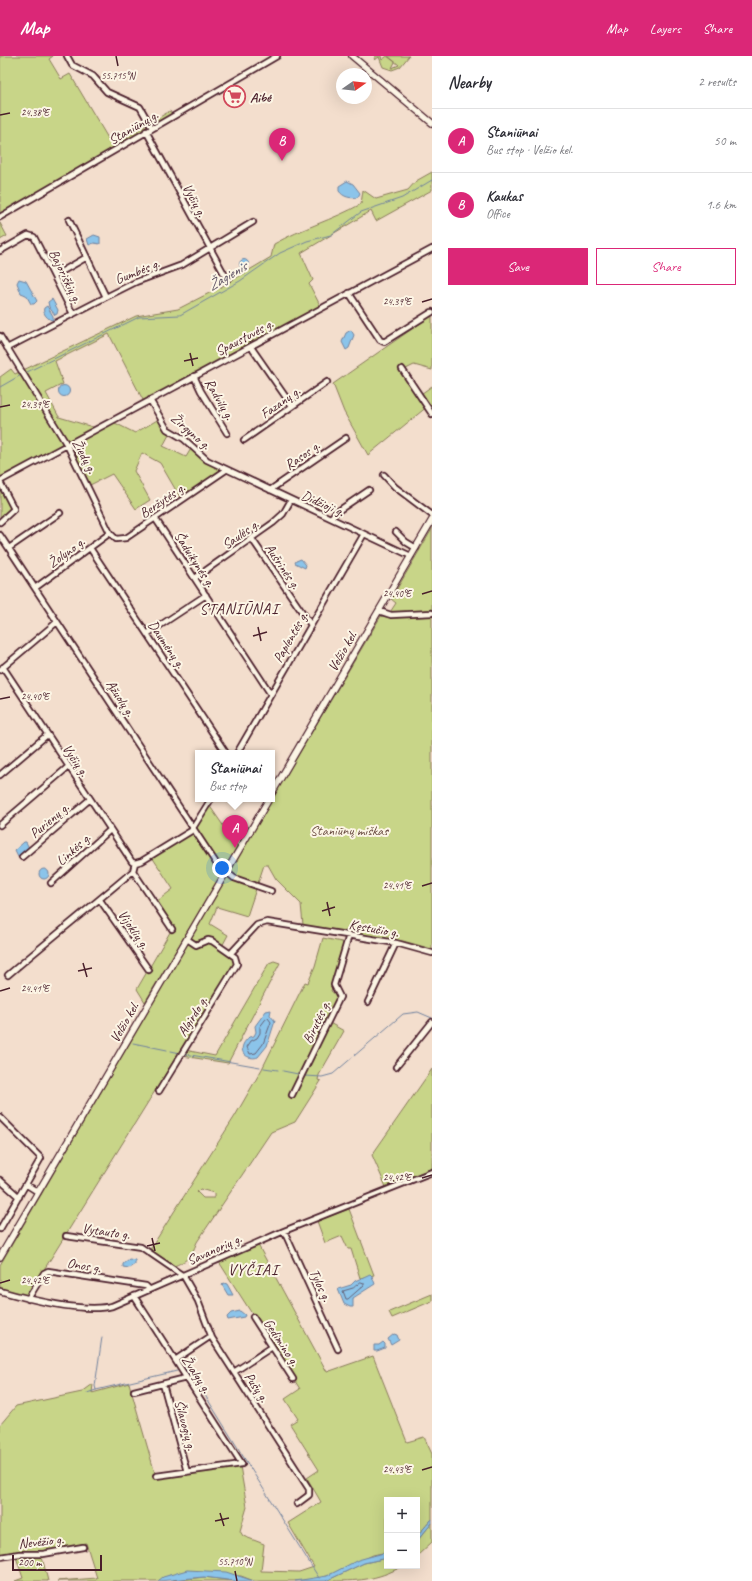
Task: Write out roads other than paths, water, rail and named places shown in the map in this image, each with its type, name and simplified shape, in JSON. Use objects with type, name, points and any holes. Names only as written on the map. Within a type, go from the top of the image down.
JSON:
[{"type":"main road","points":[[352,56],[432,123]]},
{"type":"main road","name":"Velžio kel.","points":[[275,788],[432,520]]},
{"type":"main road","name":"Velžio kel.","points":[[0,1257],[267,802]]},
{"type":"street","points":[[67,56],[72,65],[93,76],[107,92],[140,107],[152,128]]},
{"type":"street","name":"Staniūnų g.","points":[[0,217],[277,56]]},
{"type":"street","name":"Vyčių g.","points":[[146,131],[227,279]]},
{"type":"street","name":"Gumbės g.","points":[[69,220],[106,297],[136,282],[182,265],[253,222]]},
{"type":"street","name":"Bajoriškių g.","points":[[0,251],[28,235],[34,237],[73,314],[7,348]]},
{"type":"street","name":"Spaustuvės g.","points":[[0,481],[432,249]]},
{"type":"street","points":[[54,276],[87,257]]},
{"type":"street","points":[[349,294],[380,340],[384,342],[432,312]]},
{"type":"street","points":[[73,314],[106,297]]},
{"type":"street","name":"Žiedų g.","points":[[0,336],[67,445],[110,533]]},
{"type":"street","points":[[251,347],[292,406]]},
{"type":"street","points":[[402,369],[432,414]]},
{"type":"street","name":"Radvilų g.","points":[[194,376],[201,392],[227,433]]},
{"type":"street","name":"Fazanų g.","points":[[244,440],[327,382]]},
{"type":"street","name":"Žirgyno g.","points":[[150,400],[167,429],[184,439],[207,460],[226,470]]},
{"type":"street","name":"Rasos g.","points":[[270,490],[346,438]]},
{"type":"street","name":"Didžioji g.","points":[[226,470],[411,556]]},
{"type":"street","name":"Beržytės g.","points":[[110,533],[116,539],[124,539],[226,470]]},
{"type":"street","points":[[384,475],[395,487],[432,515]]},
{"type":"street","points":[[0,481],[14,509],[0,522]]},
{"type":"street","points":[[331,518],[335,513],[369,490]]},
{"type":"street","name":"Saulės g.","points":[[195,578],[252,539],[278,519],[291,500]]},
{"type":"street","points":[[9,548],[60,513]]},
{"type":"street","name":"Šaduikynės g.","points":[[155,518],[270,693]]},
{"type":"street","points":[[396,532],[406,542],[416,548]]},
{"type":"street","name":"Žolyno g.","points":[[35,588],[110,533]]},
{"type":"street","name":"Paplentės g.","points":[[239,750],[270,693],[364,534]]},
{"type":"street","name":"Ąžuolų g.","points":[[0,535],[216,863],[234,878],[271,891]]},
{"type":"street","name":"Aušrinės g.","points":[[252,539],[310,625]]},
{"type":"street","name":"Daumėnų g.","points":[[90,548],[224,750]]},
{"type":"street","points":[[147,634],[206,596]]},
{"type":"street","points":[[379,611],[391,615],[432,613]]},
{"type":"street","name":"Vyčių g.","points":[[57,622],[2,668],[129,860],[135,863]]},
{"type":"street","points":[[0,775],[47,736]]},
{"type":"street","points":[[0,825],[68,768]]},
{"type":"street","name":"Purienų g.","points":[[22,857],[89,800]]},
{"type":"street","points":[[172,928],[134,871],[135,863],[142,861],[193,829],[208,802]]},
{"type":"street","name":"Linkės g.","points":[[51,883],[110,830]]},
{"type":"street","points":[[8,975],[134,871]]},
{"type":"street","name":"Vijoklių g.","points":[[100,900],[149,970]]},
{"type":"street","name":"Kęstučio g.","points":[[231,953],[255,927],[263,923],[396,943],[432,953]]},
{"type":"street","name":"Birutės g.","points":[[292,1095],[340,997],[334,985],[349,935]]},
{"type":"street","points":[[186,939],[196,945],[210,940],[231,953]]},
{"type":"street","points":[[368,1002],[396,943]]},
{"type":"street","name":"Algirdo g.","points":[[159,1091],[236,967],[237,959],[231,953]]},
{"type":"street","points":[[396,1067],[432,1022]]},
{"type":"street","points":[[0,1117],[41,1158],[27,1185],[0,1229]]},
{"type":"street","name":"Savanorių g.","points":[[0,1291],[28,1299],[104,1308],[112,1306],[284,1231],[432,1172]]},
{"type":"street","points":[[0,1180],[19,1197]]},
{"type":"street","points":[[27,1185],[38,1192]]},
{"type":"street","name":"Tylos g.","points":[[284,1231],[338,1349]]},
{"type":"street","name":"Vytauto g.","points":[[66,1236],[141,1247],[182,1275]]},
{"type":"street","name":"Onos g.","points":[[28,1299],[44,1273],[48,1271],[146,1286],[149,1290]]},
{"type":"street","name":"Pušų g.","points":[[182,1275],[198,1301],[211,1336],[309,1489],[309,1495],[297,1504]]},
{"type":"street","name":"Žvalgų g.","points":[[134,1296],[242,1464],[187,1472]]},
{"type":"street","name":"Gedimino g.","points":[[253,1317],[293,1379]]},
{"type":"street","points":[[174,1360],[211,1336]]},
{"type":"street","points":[[234,1372],[272,1347]]},
{"type":"street","points":[[134,1391],[186,1378]]},
{"type":"street","name":"Šilauogių g.","points":[[163,1384],[187,1472]]},
{"type":"street","points":[[156,1476],[187,1472]]},
{"type":"street","name":"Nevėžio g.","points":[[0,1557],[19,1554],[43,1554],[83,1547]]},
{"type":"water","points":[[347,181],[353,184],[360,193],[358,197],[347,197],[339,191],[339,186]]},
{"type":"water","points":[[94,235],[100,237],[100,244],[94,243],[89,245],[87,239]]},
{"type":"water","points":[[244,259],[249,264],[244,269],[239,264]]},
{"type":"water","points":[[19,279],[26,281],[37,301],[34,304],[31,304],[26,295],[21,293],[17,283]]},
{"type":"water","points":[[52,299],[58,310],[57,314],[55,315],[49,307],[48,302]]},
{"type":"water","points":[[47,306],[53,316],[53,320],[49,319],[45,314],[44,308]]},
{"type":"water","points":[[351,330],[354,335],[349,348],[346,350],[342,342],[346,333]]},
{"type":"water","points":[[62,386],[66,386],[68,387],[68,395],[62,396],[59,393],[59,389]]},
{"type":"water","points":[[301,559],[306,565],[305,568],[295,563]]},
{"type":"water","points":[[26,842],[29,848],[18,856],[15,850]]},
{"type":"water","points":[[42,869],[46,869],[48,870],[48,878],[42,879],[39,876],[39,872]]},
{"type":"water","points":[[271,1010],[270,1015],[275,1021],[267,1046],[258,1057],[252,1058],[246,1056],[242,1049],[243,1044],[249,1037],[254,1036],[256,1032],[255,1026],[266,1011]]},
{"type":"water","points":[[129,1259],[135,1260],[135,1264],[129,1268],[123,1267],[123,1264]]},
{"type":"water","points":[[370,1274],[375,1284],[353,1298],[353,1307],[344,1304],[338,1289],[351,1285],[355,1281]]},
{"type":"water","points":[[224,1283],[227,1284],[233,1295],[228,1295],[222,1285]]},
{"type":"water","points":[[240,1311],[245,1315],[244,1317],[228,1320],[227,1317],[231,1313]]},
{"type":"water","points":[[394,1334],[397,1335],[399,1340],[391,1345],[388,1339]]},
{"type":"water","points":[[383,1342],[385,1344],[385,1348],[374,1351],[374,1345],[379,1345]]},
{"type":"water","points":[[185,1368],[192,1371],[197,1378],[196,1381],[185,1371]]},
{"type":"water","points":[[432,1519],[432,1523],[420,1537],[420,1533]]},
{"type":"water","points":[[384,1553],[384,1559],[364,1563],[326,1581],[295,1581],[327,1576],[358,1560]]},
{"type":"water","points":[[187,1570],[226,1572],[254,1581],[235,1581],[204,1577],[158,1581],[163,1577]]},
{"type":"waterway","name":"Žagienis","points":[[27,372],[139,317],[180,315],[240,281],[280,253],[307,241],[331,235],[361,212],[402,198],[432,180]]},
{"type":"waterway","name":"Žagienis","points":[[0,387],[21,375]]},
{"type":"waterway","points":[[305,1076],[322,1077],[333,1074],[403,1014],[418,1012],[432,1018]]},
{"type":"waterway","points":[[133,1043],[167,1050]]},
{"type":"waterway","points":[[171,1051],[180,1053]]},
{"type":"waterway","points":[[185,1054],[260,1067]]},
{"type":"waterway","points":[[264,1068],[278,1070]]},
{"type":"waterway","points":[[283,1071],[298,1074]]},
{"type":"waterway","points":[[102,1337],[95,1386],[96,1390],[177,1371]]},
{"type":"waterway","points":[[198,1384],[319,1578]]},
{"type":"waterway","points":[[87,1393],[96,1390]]},
{"type":"place","name":"Aibė","points":[[234,97]]},
{"type":"place","name":"Kaukas","points":[[282,161]]},
{"type":"place","name":"Staniūnai","points":[[235,848]]},
{"type":"district","name":"STANIŪNAI","points":[[239,608]]},
{"type":"district","name":"VYČIAI","points":[[253,1269]]},
{"type":"park label","name":"Staniūnų miškas","points":[[349,830]]}]
